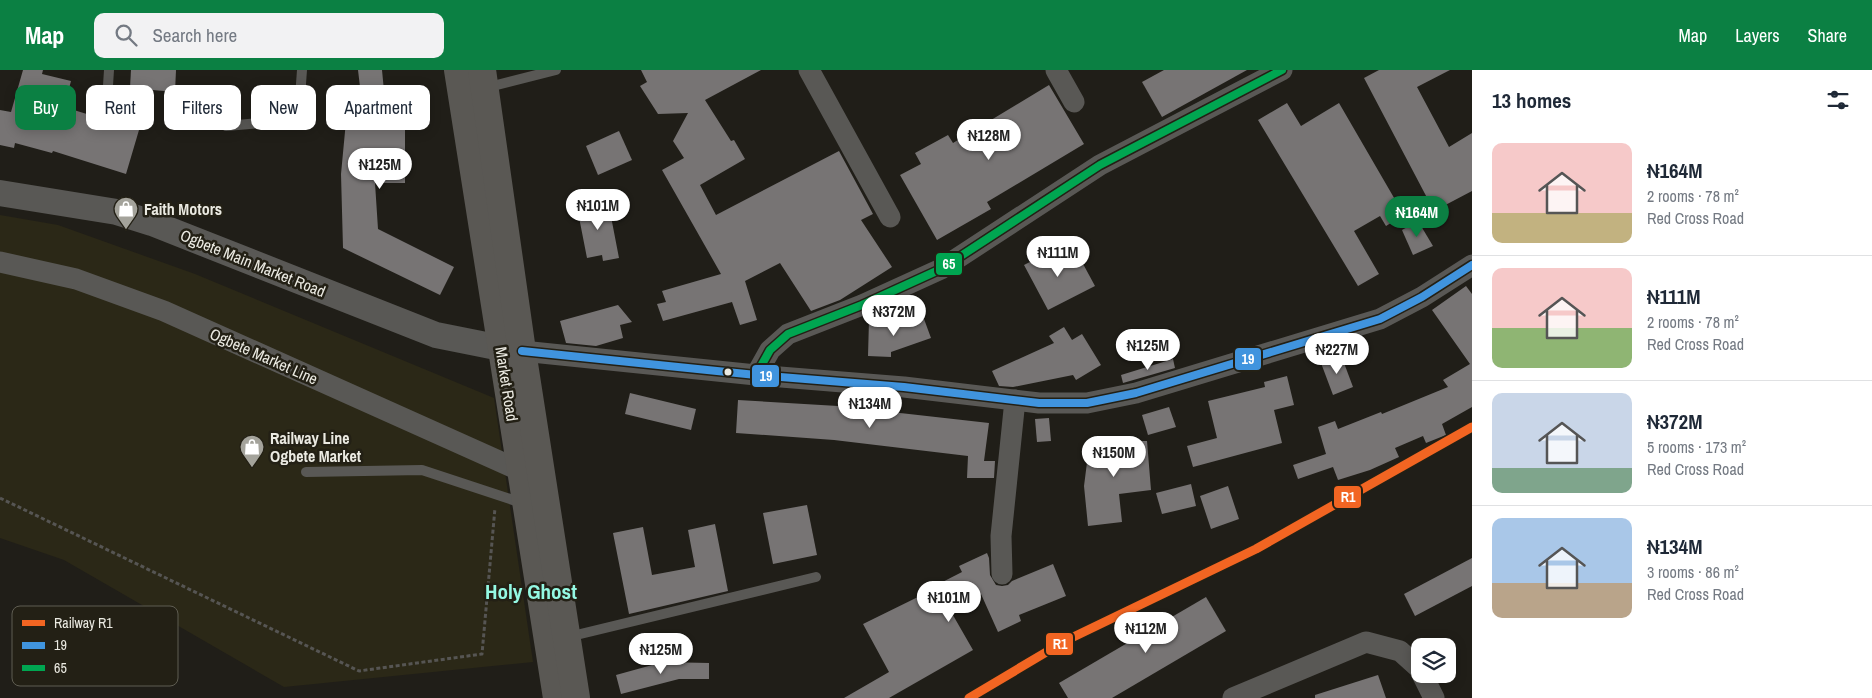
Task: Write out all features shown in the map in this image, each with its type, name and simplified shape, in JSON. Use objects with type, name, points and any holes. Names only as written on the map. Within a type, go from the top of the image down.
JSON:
[{"type":"main road","name":"Market Road","points":[[458,70],[567,637],[576,698]]},
{"type":"main road","name":"Market Road","points":[[483,79],[511,350],[521,471],[557,698]]},
{"type":"street","points":[[809,70],[890,217]]},
{"type":"street","points":[[1056,70],[1074,102]]},
{"type":"street","points":[[756,375],[770,350],[788,334],[862,305],[941,269],[1100,165],[1282,70]]},
{"type":"street","name":"Ogbete Main Market Road","points":[[0,193],[117,212],[152,223],[436,334],[511,350]]},
{"type":"street","name":"Ogbete Market Line","points":[[0,262],[76,279],[164,312],[521,471]]},
{"type":"street","points":[[511,350],[756,375],[904,387],[1015,400],[1087,403],[1155,388],[1380,319],[1416,301],[1472,265]]},
{"type":"street","points":[[1002,574],[1001,536],[1015,400]]},
{"type":"street","points":[[1233,698],[1366,642],[1400,651],[1411,660]]},
{"type":"street","points":[[1426,683],[1434,698]]},
{"type":"lane","points":[[108,85],[109,70]]},
{"type":"lane","points":[[241,125],[283,121],[293,113],[300,98],[302,70]]},
{"type":"lane","points":[[483,79],[556,70]]},
{"type":"lane","points":[[306,472],[422,470],[526,504]]},
{"type":"lane","points":[[567,637],[816,577]]},
{"type":"path","points":[[0,498],[359,671],[482,654],[496,494]]},
{"type":"shaded area","name":"Railway Line Ogbete Market","points":[[0,215],[58,225],[195,274],[494,398],[533,662],[284,687],[178,626],[178,606],[144,606],[64,560],[0,538]]},
{"type":"building","points":[[23,70],[43,70],[42,74],[71,81],[70,85],[19,85]]},
{"type":"building","points":[[131,70],[176,70],[175,85],[164,85],[164,91],[154,90],[154,85],[130,85]]},
{"type":"building","points":[[358,70],[382,70],[383,85],[360,85]]},
{"type":"building","points":[[641,70],[761,70],[705,100],[731,141],[734,140],[745,159],[700,185],[716,215],[839,151],[873,214],[861,220],[892,267],[840,300],[811,311],[780,263],[745,281],[757,320],[740,325],[732,302],[663,321],[657,304],[666,302],[662,291],[721,274],[662,170],[684,158],[673,141],[688,113],[658,114],[640,86],[647,82]]},
{"type":"building","points":[[1164,70],[1247,70],[1162,117],[1142,82]]},
{"type":"building","points":[[1379,70],[1450,70],[1417,87],[1449,147],[1472,133],[1472,191],[1434,211],[1364,78]]},
{"type":"building","points":[[1049,85],[1084,144],[987,202],[991,209],[937,240],[900,175],[921,164],[915,153],[948,135],[953,143]]},
{"type":"building","points":[[15,98],[15,130],[76,130],[76,111],[86,114],[86,130],[139,130],[126,174],[53,151],[52,153],[15,143],[14,148],[0,145],[0,110],[11,112]]},
{"type":"building","points":[[1287,103],[1301,126],[1339,103],[1404,215],[1386,226],[1380,216],[1354,231],[1379,274],[1358,286],[1258,120]]},
{"type":"building","points":[[345,130],[405,130],[405,183],[375,183],[378,229],[454,267],[440,295],[343,248],[341,174]]},
{"type":"building","points":[[619,131],[632,160],[598,175],[586,146]]},
{"type":"building","points":[[608,201],[619,258],[603,261],[602,255],[587,258],[577,207]]},
{"type":"building","points":[[1418,221],[1433,246],[1413,255],[1402,230]]},
{"type":"building","points":[[1061,246],[1072,267],[1082,262],[1095,286],[1048,310],[1024,265]]},
{"type":"building","points":[[1466,286],[1472,294],[1472,407],[1442,424],[1446,435],[1426,443],[1423,436],[1395,448],[1399,457],[1370,470],[1338,480],[1333,467],[1298,479],[1293,465],[1326,454],[1318,427],[1335,421],[1338,429],[1381,412],[1382,414],[1448,387],[1443,380],[1470,364],[1432,310]]},
{"type":"building","points":[[618,305],[632,322],[620,325],[623,338],[596,346],[566,343],[560,321]]},
{"type":"building","points":[[924,319],[931,338],[891,352],[891,357],[868,356],[869,320],[892,321],[891,330]]},
{"type":"building","points":[[1064,327],[1072,340],[1082,334],[1101,365],[1076,380],[1073,375],[1013,387],[999,386],[992,371],[1054,343],[1049,336]]},
{"type":"building","points":[[1341,355],[1353,387],[1333,395],[1321,363]]},
{"type":"building","points":[[1173,359],[1175,368],[1123,383],[1121,375]]},
{"type":"building","points":[[1287,376],[1294,405],[1274,410],[1282,443],[1193,467],[1187,446],[1217,438],[1208,401],[1265,387],[1264,382]]},
{"type":"building","points":[[630,393],[696,409],[691,430],[625,414]]},
{"type":"building","points":[[738,400],[838,406],[989,423],[984,461],[995,461],[994,478],[967,478],[968,456],[834,440],[736,433]]},
{"type":"building","points":[[1169,407],[1176,427],[1148,435],[1142,415]]},
{"type":"building","points":[[1049,418],[1051,441],[1037,442],[1035,419]]},
{"type":"building","points":[[1090,439],[1147,441],[1151,490],[1119,494],[1122,522],[1088,526],[1084,486]]},
{"type":"building","points":[[1191,484],[1196,506],[1162,514],[1156,493]]},
{"type":"building","points":[[1228,486],[1239,519],[1211,529],[1200,496]]},
{"type":"building","points":[[807,505],[817,555],[773,564],[763,513]]},
{"type":"building","points":[[715,524],[728,591],[629,614],[613,533],[643,527],[652,575],[695,567],[688,530]]},
{"type":"building","points":[[987,553],[990,575],[996,585],[1008,585],[1012,581],[1053,564],[1066,596],[1019,615],[1021,621],[998,632],[981,594],[950,610],[973,650],[889,698],[844,698],[889,672],[863,624],[922,595],[921,593],[962,572],[959,566]]},
{"type":"building","points":[[1472,558],[1472,586],[1415,616],[1404,594]]},
{"type":"building","points":[[1206,597],[1226,631],[1112,698],[1068,698],[1059,683]]},
{"type":"building","points":[[663,662],[709,663],[709,679],[679,679],[621,694],[616,675]]},
{"type":"building","points":[[1378,675],[1386,698],[1315,698],[1315,695]]},
{"type":"rail line","name":"R1","points":[[969,698],[1065,641],[1256,549],[1472,427]]},
{"type":"transit line","name":"65","points":[[756,375],[770,350],[788,334],[862,305],[941,269],[1100,165],[1282,70]]},
{"type":"transit line","name":"19","points":[[522,351],[756,375],[904,387],[1039,403],[1087,403],[1136,393],[1380,319],[1422,297],[1472,265]]},
{"type":"place","name":"Faith Motors","points":[[126,230]]},
{"type":"place","name":"Railway Line Ogbete Market","points":[[252,468]]},
{"type":"district","name":"Holy Ghost","points":[[531,592]]}]
